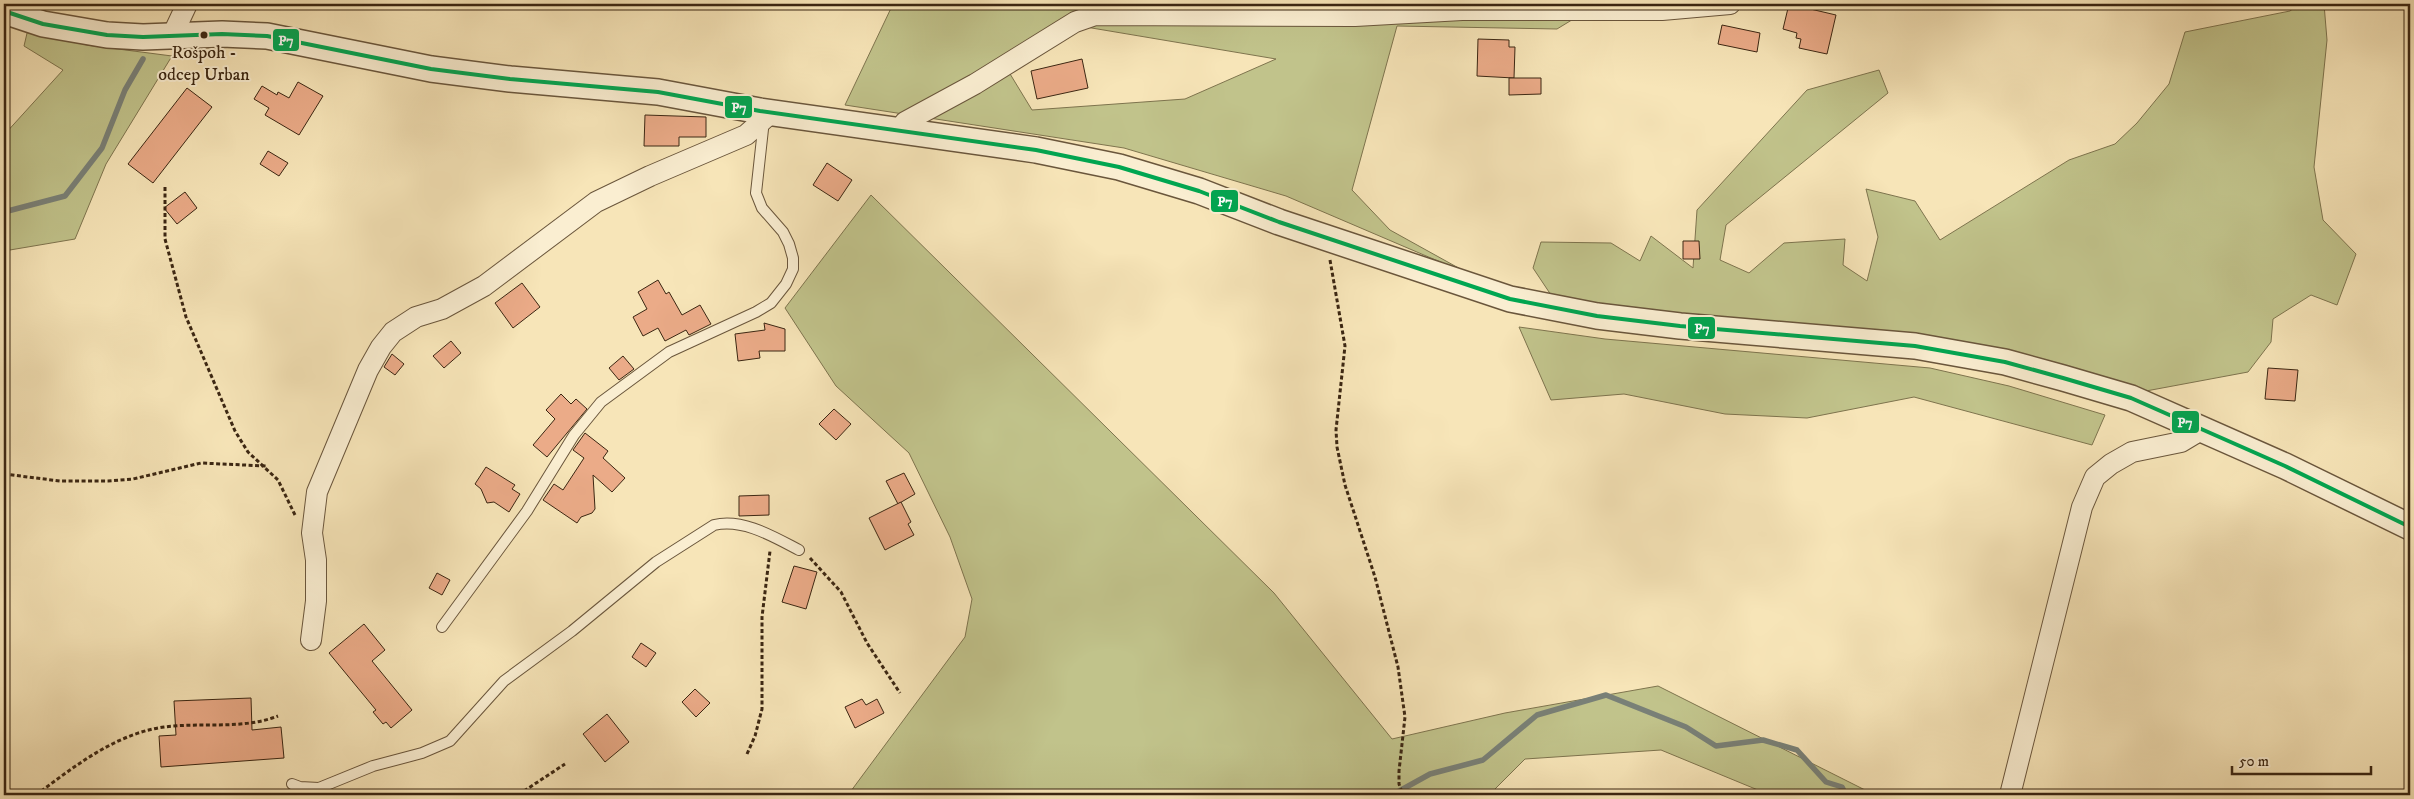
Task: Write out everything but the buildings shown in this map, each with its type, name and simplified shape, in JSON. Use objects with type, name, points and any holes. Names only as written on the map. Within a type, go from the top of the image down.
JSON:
[{"type":"street","points":[[172,36],[187,4]]},
{"type":"street","points":[[901,129],[905,122],[975,84],[1075,22],[1095,15],[1356,16],[1462,10],[1662,10],[1730,4]]},
{"type":"street","points":[[4,11],[43,24],[75,31],[143,37],[222,34],[267,36],[431,69],[510,79],[658,92],[768,116],[901,129],[1036,150],[1119,168],[1199,191],[1279,222],[1510,299],[1597,316],[1680,326],[1915,346],[2005,362],[2131,398],[2285,466],[2410,527]]},
{"type":"street","points":[[311,640],[317,579],[312,533],[317,492],[368,370],[381,347],[393,332],[416,317],[442,309],[484,286],[596,202],[650,176],[746,135],[768,116]]},
{"type":"street","points":[[2010,795],[2082,507],[2095,477],[2111,464],[2132,452],[2181,442],[2201,430]]},
{"type":"lane","points":[[442,628],[527,511],[574,435],[601,402],[669,352],[756,312],[771,303],[786,284],[793,269],[789,244],[783,232],[762,208],[756,192],[768,116]]},
{"type":"lane","points":[[292,784],[300,787],[319,788],[372,766],[422,753],[450,741],[504,681],[572,631],[656,562],[705,530],[723,523],[750,528],[771,535],[799,550]]},
{"type":"path","points":[[164,187],[165,239],[186,317],[235,432],[248,452],[266,466],[278,480],[298,519],[312,533]]},
{"type":"path","points":[[1327,237],[1344,334],[1345,359],[1337,416],[1337,447],[1345,485],[1375,577],[1395,649],[1405,717],[1400,748],[1399,784],[1403,795]]},
{"type":"path","points":[[4,474],[60,481],[108,481],[133,479],[202,464],[266,466]]},
{"type":"path","points":[[747,754],[755,736],[762,709],[762,617],[771,535]]},
{"type":"path","points":[[799,550],[823,571],[841,592],[872,652],[900,694]]},
{"type":"path","points":[[36,795],[97,753],[132,735],[171,727],[249,724],[278,716]]},
{"type":"path","points":[[524,791],[565,764]]},
{"type":"green space","points":[[893,4],[1598,4],[1557,29],[1397,26],[1352,190],[1390,230],[1473,276],[1286,196],[1124,148],[845,105]],"holes":[[[1062,23],[1276,59],[1185,99],[1032,110],[1004,64]]]},
{"type":"green space","points":[[2299,4],[2324,4],[2327,40],[2314,167],[2323,220],[2356,254],[2337,305],[2311,295],[2273,319],[2271,342],[2248,372],[2146,391],[1765,326],[1553,298],[1533,268],[1541,242],[1611,243],[1640,261],[1651,236],[1693,268],[1697,210],[1807,90],[1879,70],[1888,93],[1726,225],[1720,260],[1749,273],[1784,243],[1845,239],[1843,265],[1867,281],[1878,237],[1866,189],[1915,201],[1940,240],[2069,160],[2115,144],[2137,123],[2169,84],[2185,32],[2290,11]]},
{"type":"green space","points":[[28,29],[87,45],[172,56],[106,164],[75,239],[4,251],[4,135],[63,70],[24,46]]},
{"type":"green space","points":[[871,195],[1274,593],[1392,739],[1505,713],[1658,686],[1875,795],[1770,795],[1661,750],[1525,759],[1489,795],[848,795],[965,637],[972,599],[950,537],[909,453],[836,386],[785,308]]},
{"type":"green space","points":[[1519,327],[1605,339],[1930,368],[2009,386],[2105,415],[2092,445],[1914,397],[1807,418],[1725,414],[1624,394],[1551,400]]},
{"type":"waterway","points":[[4,212],[65,196],[102,148],[125,90],[143,59]]},
{"type":"waterway","points":[[1392,795],[1430,774],[1483,760],[1537,715],[1606,695],[1686,727],[1716,746],[1763,740],[1797,750],[1826,782],[1842,787],[1846,795]]},
{"type":"transit line","name":"P7","points":[[4,11],[43,24],[107,35],[143,37],[222,34],[267,36],[431,69],[510,79],[658,92],[760,111],[1036,150],[1119,167],[1199,191],[1279,222],[1510,299],[1597,316],[1680,326],[1915,346],[2005,362],[2063,378],[2131,398],[2285,466],[2410,527]]},
{"type":"place","name":"Rošpoh - odcep Urban","points":[[204,35]]}]
